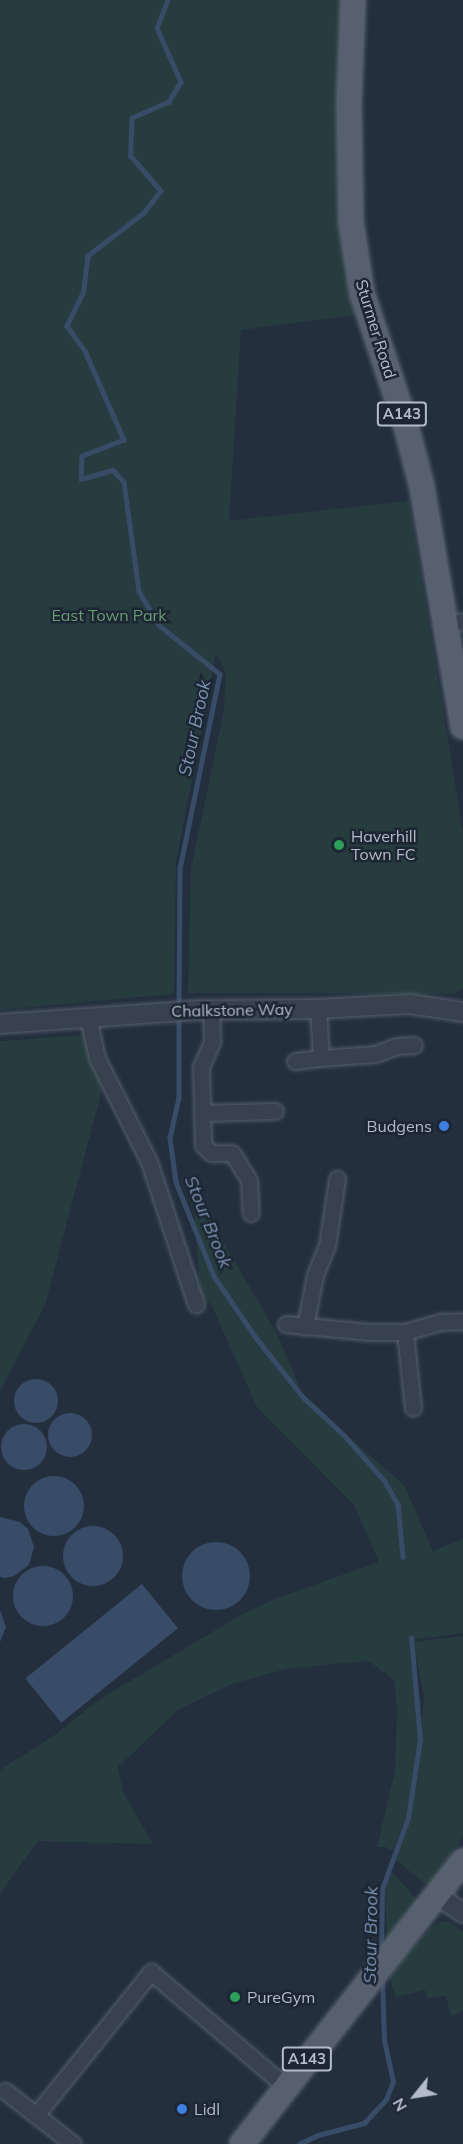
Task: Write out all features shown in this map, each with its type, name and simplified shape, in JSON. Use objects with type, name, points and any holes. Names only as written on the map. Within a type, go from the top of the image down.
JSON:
[{"type":"main road","name":"Sturmer Road","points":[[353,0],[349,103],[351,222],[362,293],[405,422],[455,623],[463,728]]},
{"type":"main road","name":"A143","points":[[242,2144],[285,2086],[438,1896],[463,1861]]},
{"type":"street","name":"Chalkstone Way","points":[[0,1024],[205,1010],[318,1009],[410,1004],[463,1012]]},
{"type":"street","points":[[318,1009],[321,1058]]},
{"type":"street","points":[[205,1010],[212,1042],[201,1067],[203,1144],[210,1153],[232,1153],[249,1180],[251,1213]]},
{"type":"street","points":[[88,1017],[97,1058],[148,1162],[196,1304]]},
{"type":"street","points":[[294,1061],[375,1054],[397,1046],[414,1045]]},
{"type":"street","points":[[202,1113],[274,1111]]},
{"type":"street","points":[[305,1327],[315,1275],[327,1246],[337,1179]]},
{"type":"street","points":[[286,1324],[405,1332],[439,1322],[463,1321]]},
{"type":"street","points":[[405,1332],[413,1408]]},
{"type":"street","points":[[438,1896],[463,1912]]},
{"type":"street","points":[[36,2115],[151,1972],[285,2086]]},
{"type":"street","points":[[5,2091],[74,2144]]},
{"type":"green space","name":"East Town Park","points":[[0,0],[353,0],[362,293],[356,315],[241,330],[229,521],[409,501],[463,833],[463,988],[454,994],[188,993],[191,869],[224,710],[226,673],[216,653],[176,862],[174,994],[0,1010]]},
{"type":"green space","points":[[84,1035],[102,1090],[45,1305],[0,1391],[0,1041]]},
{"type":"green space","points":[[192,1188],[277,1334],[304,1398],[404,1485],[433,1551],[463,1539],[463,1633],[411,1640],[421,1706],[420,1744],[424,1696],[413,1642],[463,1636],[463,1836],[432,1883],[425,1884],[395,1859],[412,1801],[393,1851],[386,1847],[377,1847],[395,1771],[397,1709],[394,1680],[369,1661],[290,1668],[231,1684],[178,1710],[118,1767],[123,1792],[153,1844],[38,1841],[0,1894],[0,1770],[56,1734],[100,1699],[241,1615],[277,1598],[379,1562],[354,1505],[257,1407],[211,1304],[201,1297]]},
{"type":"green space","points":[[392,1872],[418,1901],[387,1939],[385,1889]]},
{"type":"green space","points":[[440,1922],[450,1922],[463,1932],[463,2011],[451,2016],[446,1996],[427,1998],[425,1990],[396,1997],[388,1973],[429,1929]]},
{"type":"water","points":[[36,1379],[45,1380],[52,1385],[57,1392],[57,1410],[52,1417],[45,1422],[36,1423],[27,1422],[20,1417],[15,1410],[14,1401],[15,1392],[20,1385],[27,1380]]},
{"type":"water","points":[[70,1413],[79,1414],[86,1419],[91,1426],[91,1444],[86,1451],[79,1456],[70,1457],[61,1456],[54,1451],[49,1444],[48,1435],[49,1426],[54,1419],[61,1414]]},
{"type":"water","points":[[24,1424],[40,1431],[47,1447],[40,1463],[24,1470],[8,1463],[1,1447],[8,1431]]},
{"type":"water","points":[[54,1476],[71,1481],[79,1489],[84,1506],[79,1523],[71,1531],[54,1536],[37,1531],[29,1523],[24,1506],[29,1489],[37,1481]]},
{"type":"water","points":[[0,1517],[20,1522],[28,1529],[34,1547],[29,1565],[14,1576],[5,1578],[0,1577]]},
{"type":"water","points":[[87,1526],[99,1526],[110,1531],[118,1539],[123,1556],[121,1568],[110,1581],[99,1586],[87,1586],[76,1581],[68,1573],[63,1562],[63,1550],[68,1539],[76,1531]]},
{"type":"water","points":[[216,1542],[229,1544],[240,1552],[248,1563],[250,1576],[248,1589],[240,1600],[229,1608],[216,1610],[203,1608],[192,1600],[184,1589],[182,1576],[184,1563],[192,1552],[203,1544]]},
{"type":"water","points":[[37,1566],[49,1566],[60,1571],[68,1579],[73,1596],[71,1608],[60,1621],[49,1626],[37,1626],[26,1621],[18,1613],[13,1602],[13,1590],[18,1579],[26,1571]]},
{"type":"water","points":[[142,1584],[178,1628],[61,1723],[25,1678]]},
{"type":"water","points":[[0,1610],[6,1627],[0,1642]]},
{"type":"waterway","name":"Stour Brook","points":[[168,0],[157,28],[181,82],[169,102],[132,118],[131,156],[161,191],[144,213],[88,256],[84,291],[67,326],[85,351],[124,440],[82,456],[81,479],[113,470],[124,482],[139,591],[159,625],[220,674],[180,869],[179,1008]]},
{"type":"waterway","name":"Stour Brook","points":[[179,1017],[179,1098],[170,1138],[176,1182],[214,1276],[257,1339],[304,1398],[344,1435],[384,1480],[398,1504],[403,1557]]},
{"type":"waterway","name":"Stour Brook","points":[[381,1950],[382,1889],[408,1818],[420,1740],[411,1638]]},
{"type":"waterway","name":"Stour Brook","points":[[299,2144],[318,2135],[364,2123],[386,2099],[393,2082],[384,2040],[382,1980]]},
{"type":"place","name":"Haverhill Town FC","points":[[339,845]]},
{"type":"place","name":"Budgens","points":[[444,1126]]},
{"type":"place","name":"PureGym","points":[[235,1997]]},
{"type":"place","name":"Lidl","points":[[182,2109]]}]
